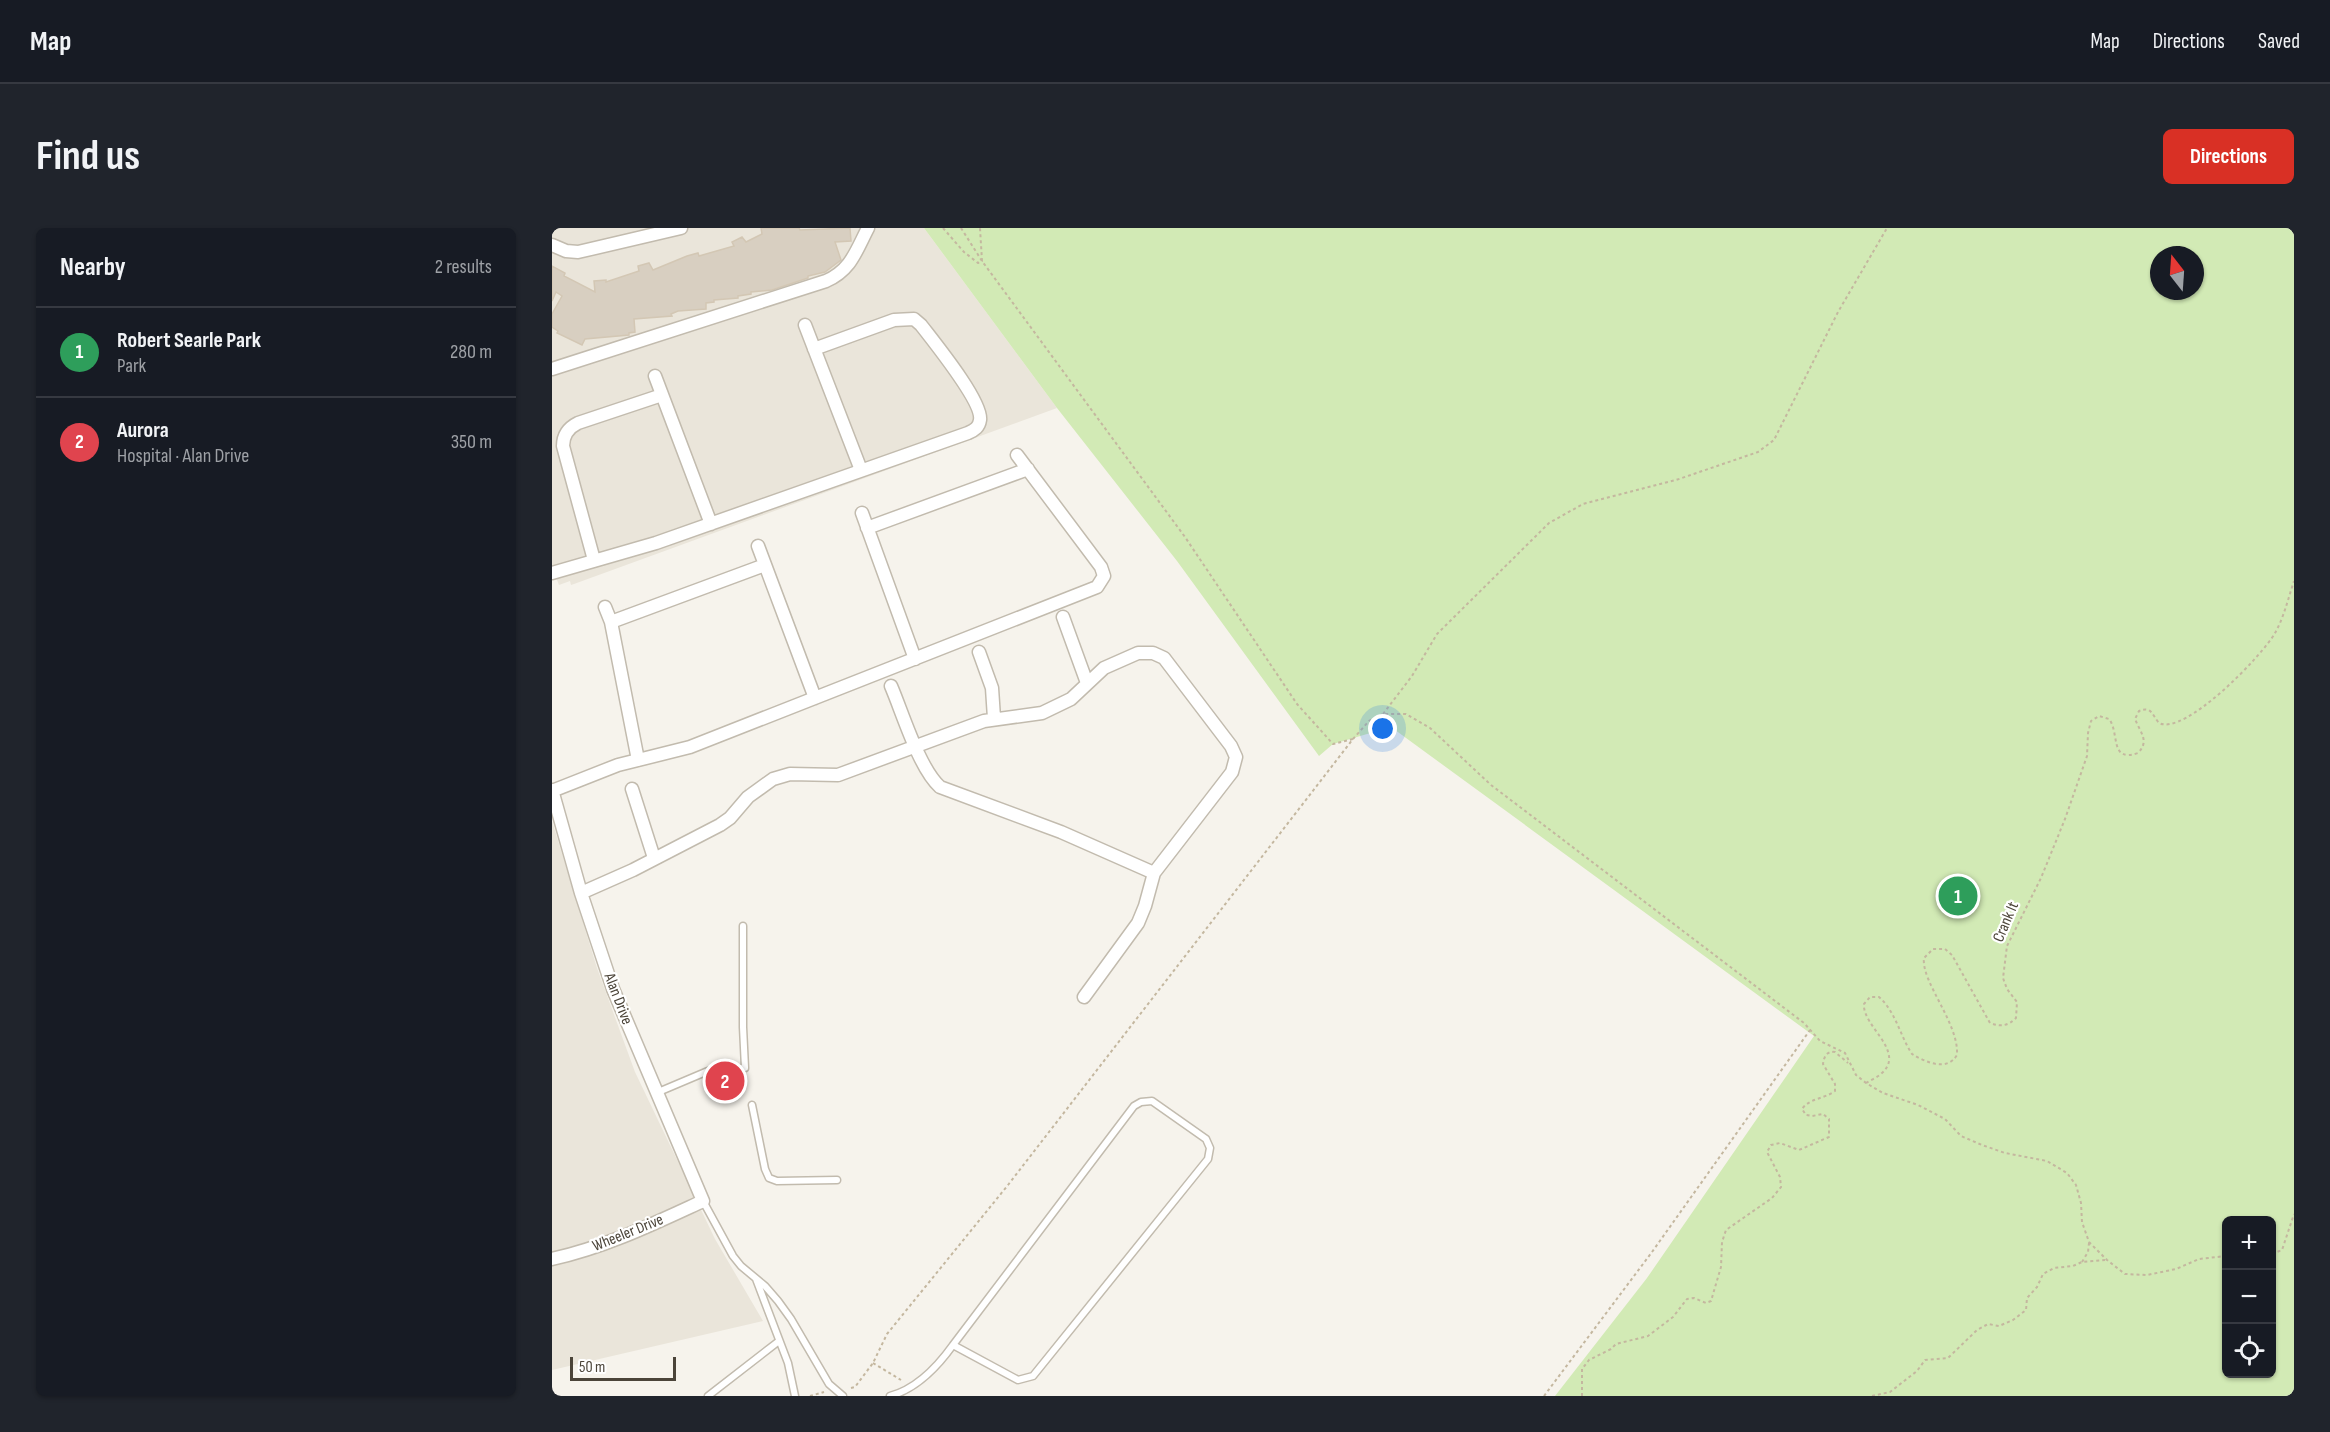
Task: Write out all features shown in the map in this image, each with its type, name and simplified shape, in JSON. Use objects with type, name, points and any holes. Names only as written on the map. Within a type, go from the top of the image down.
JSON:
[{"type":"street","points":[[552,245],[566,251],[578,252],[681,228]]},
{"type":"street","points":[[553,367],[839,276],[847,268],[868,228]]},
{"type":"street","points":[[552,573],[656,543],[711,524],[974,431],[980,422],[977,404],[921,325],[914,319],[894,320],[814,349]]},
{"type":"street","points":[[805,325],[861,470]]},
{"type":"street","points":[[655,376],[711,524]]},
{"type":"street","points":[[594,560],[563,446],[565,435],[572,426],[578,423],[662,395]]},
{"type":"street","points":[[552,790],[618,765],[690,747],[1101,584],[1104,576],[1101,567],[1017,455]]},
{"type":"street","points":[[867,528],[1028,469]]},
{"type":"street","points":[[862,513],[915,659]]},
{"type":"street","points":[[758,546],[815,698]]},
{"type":"street","points":[[610,622],[765,565]]},
{"type":"street","points":[[605,607],[638,760]]},
{"type":"street","points":[[1063,617],[1087,683]]},
{"type":"street","points":[[979,652],[992,687],[994,718]]},
{"type":"street","points":[[581,893],[720,825],[730,818],[748,796],[773,779],[790,774],[838,775],[994,718],[1034,715],[1050,711],[1071,699],[1104,668],[1138,653],[1159,654],[1234,751],[1236,762],[1232,772],[1154,873],[1138,923],[1084,997]]},
{"type":"street","points":[[891,686],[916,747],[933,781],[940,787],[1061,832],[1154,873]]},
{"type":"street","points":[[632,789],[654,858]]},
{"type":"street","name":"Alan Drive","points":[[552,790],[581,893],[613,989],[703,1201]]},
{"type":"street","name":"Wheeler Drive","points":[[552,1259],[596,1248],[631,1235],[703,1201]]},
{"type":"lane","points":[[656,1093],[708,1071],[746,1068],[743,1027],[743,926]]},
{"type":"lane","points":[[890,1396],[912,1386],[935,1367],[1134,1106],[1145,1101],[1155,1102],[1206,1139],[1210,1148],[1208,1159],[1033,1377],[1018,1380],[953,1345]]},
{"type":"lane","points":[[752,1105],[765,1169],[769,1178],[777,1181],[837,1180]]},
{"type":"lane","points":[[703,1201],[733,1256],[741,1266],[765,1286],[791,1319],[834,1391],[843,1396]]},
{"type":"lane","points":[[755,1278],[793,1379],[795,1396]]},
{"type":"lane","points":[[708,1396],[779,1341]]},
{"type":"path","points":[[943,228],[974,261],[978,263],[982,261]]},
{"type":"path","points":[[961,228],[982,261],[1185,537],[1297,704],[1333,744],[1353,739]]},
{"type":"path","points":[[980,228],[982,261]]},
{"type":"path","points":[[1383,714],[1412,676],[1437,634],[1549,524],[1583,504],[1686,476],[1758,452],[1774,440],[1838,312],[1887,228]]},
{"type":"path","name":"Crank It","points":[[1866,1083],[1883,1072],[1889,1059],[1886,1047],[1865,1014],[1864,1004],[1870,997],[1879,998],[1884,1002],[1896,1019],[1912,1054],[1941,1065],[1950,1063],[1957,1055],[1956,1044],[1946,1013],[1924,968],[1924,958],[1933,949],[1941,948],[1952,955],[1990,1023],[2006,1025],[2016,1018],[2018,1002],[2007,989],[2003,978],[2007,946],[2041,878],[2065,819],[2087,756],[2088,726],[2091,721],[2099,716],[2109,719],[2114,728],[2115,742],[2120,752],[2125,755],[2138,753],[2144,743],[2135,719],[2139,711],[2144,709],[2152,712],[2159,723],[2166,725],[2193,713],[2209,702],[2249,668],[2270,640],[2279,624],[2294,581]]},
{"type":"path","points":[[810,1396],[855,1387],[873,1363],[887,1334],[1008,1185],[1353,739],[1369,720],[1383,714],[1406,714],[1430,728],[1491,785],[1804,1023],[1824,1044],[1845,1053],[1850,1065]]},
{"type":"path","points":[[1544,1396],[1652,1252],[1810,1030]]},
{"type":"path","points":[[1582,1396],[1582,1369],[1589,1360],[1616,1344],[1648,1336],[1673,1317],[1688,1299],[1694,1298],[1706,1303],[1711,1301],[1722,1267],[1722,1242],[1726,1230],[1772,1198],[1781,1187],[1780,1177],[1767,1152],[1771,1145],[1780,1143],[1798,1150],[1829,1137],[1829,1119],[1823,1114],[1812,1116],[1806,1114],[1802,1109],[1807,1103],[1828,1096],[1834,1091],[1835,1084],[1823,1064],[1825,1055],[1832,1051],[1850,1065],[1866,1083],[1883,1093],[1918,1105],[1945,1119],[1961,1136],[2005,1153],[2047,1161],[2067,1173],[2076,1185],[2081,1203],[2082,1222],[2089,1242],[2088,1252],[2082,1262]]},
{"type":"path","points":[[2276,1252],[2282,1250],[2294,1214]]},
{"type":"path","points":[[2089,1242],[2125,1274],[2147,1275],[2176,1269],[2199,1259],[2222,1256]]},
{"type":"path","points":[[1872,1396],[1890,1392],[1917,1371],[1925,1360],[1948,1358],[1977,1330],[1988,1324],[2000,1326],[2013,1320],[2026,1310],[2027,1298],[2037,1287],[2043,1274],[2054,1268],[2107,1260]]},
{"type":"path","points":[[873,1363],[912,1386]]},
{"type":"shaded area","points":[[552,228],[924,228],[1057,408],[574,584],[571,585],[570,581],[559,585],[552,567]]},
{"type":"shaded area","points":[[552,821],[597,968],[635,1072],[715,1239],[763,1321],[552,1370]]},
{"type":"green space","points":[[924,228],[2294,228],[2294,1396],[1555,1396],[1647,1278],[1814,1036],[1391,727],[1333,744],[1319,756],[1177,561],[1057,408]]},
{"type":"building","points":[[761,228],[799,228],[800,230],[850,228],[851,241],[835,242],[841,260],[825,272],[772,290],[751,292],[751,294],[738,296],[738,298],[714,300],[714,302],[706,303],[706,309],[678,311],[671,314],[672,316],[634,319],[635,332],[629,335],[585,339],[582,345],[557,333],[558,331],[552,327],[552,314],[562,296],[556,292],[552,301],[552,266],[565,273],[564,276],[595,292],[594,281],[606,280],[606,282],[639,271],[638,266],[649,263],[653,270],[687,256],[698,253],[699,256],[734,246],[732,242],[742,237],[746,242],[762,234]]},
{"type":"place","name":"Robert Searle Park","points":[[1958,896]]},
{"type":"place","name":"Aurora","points":[[725,1081]]}]
